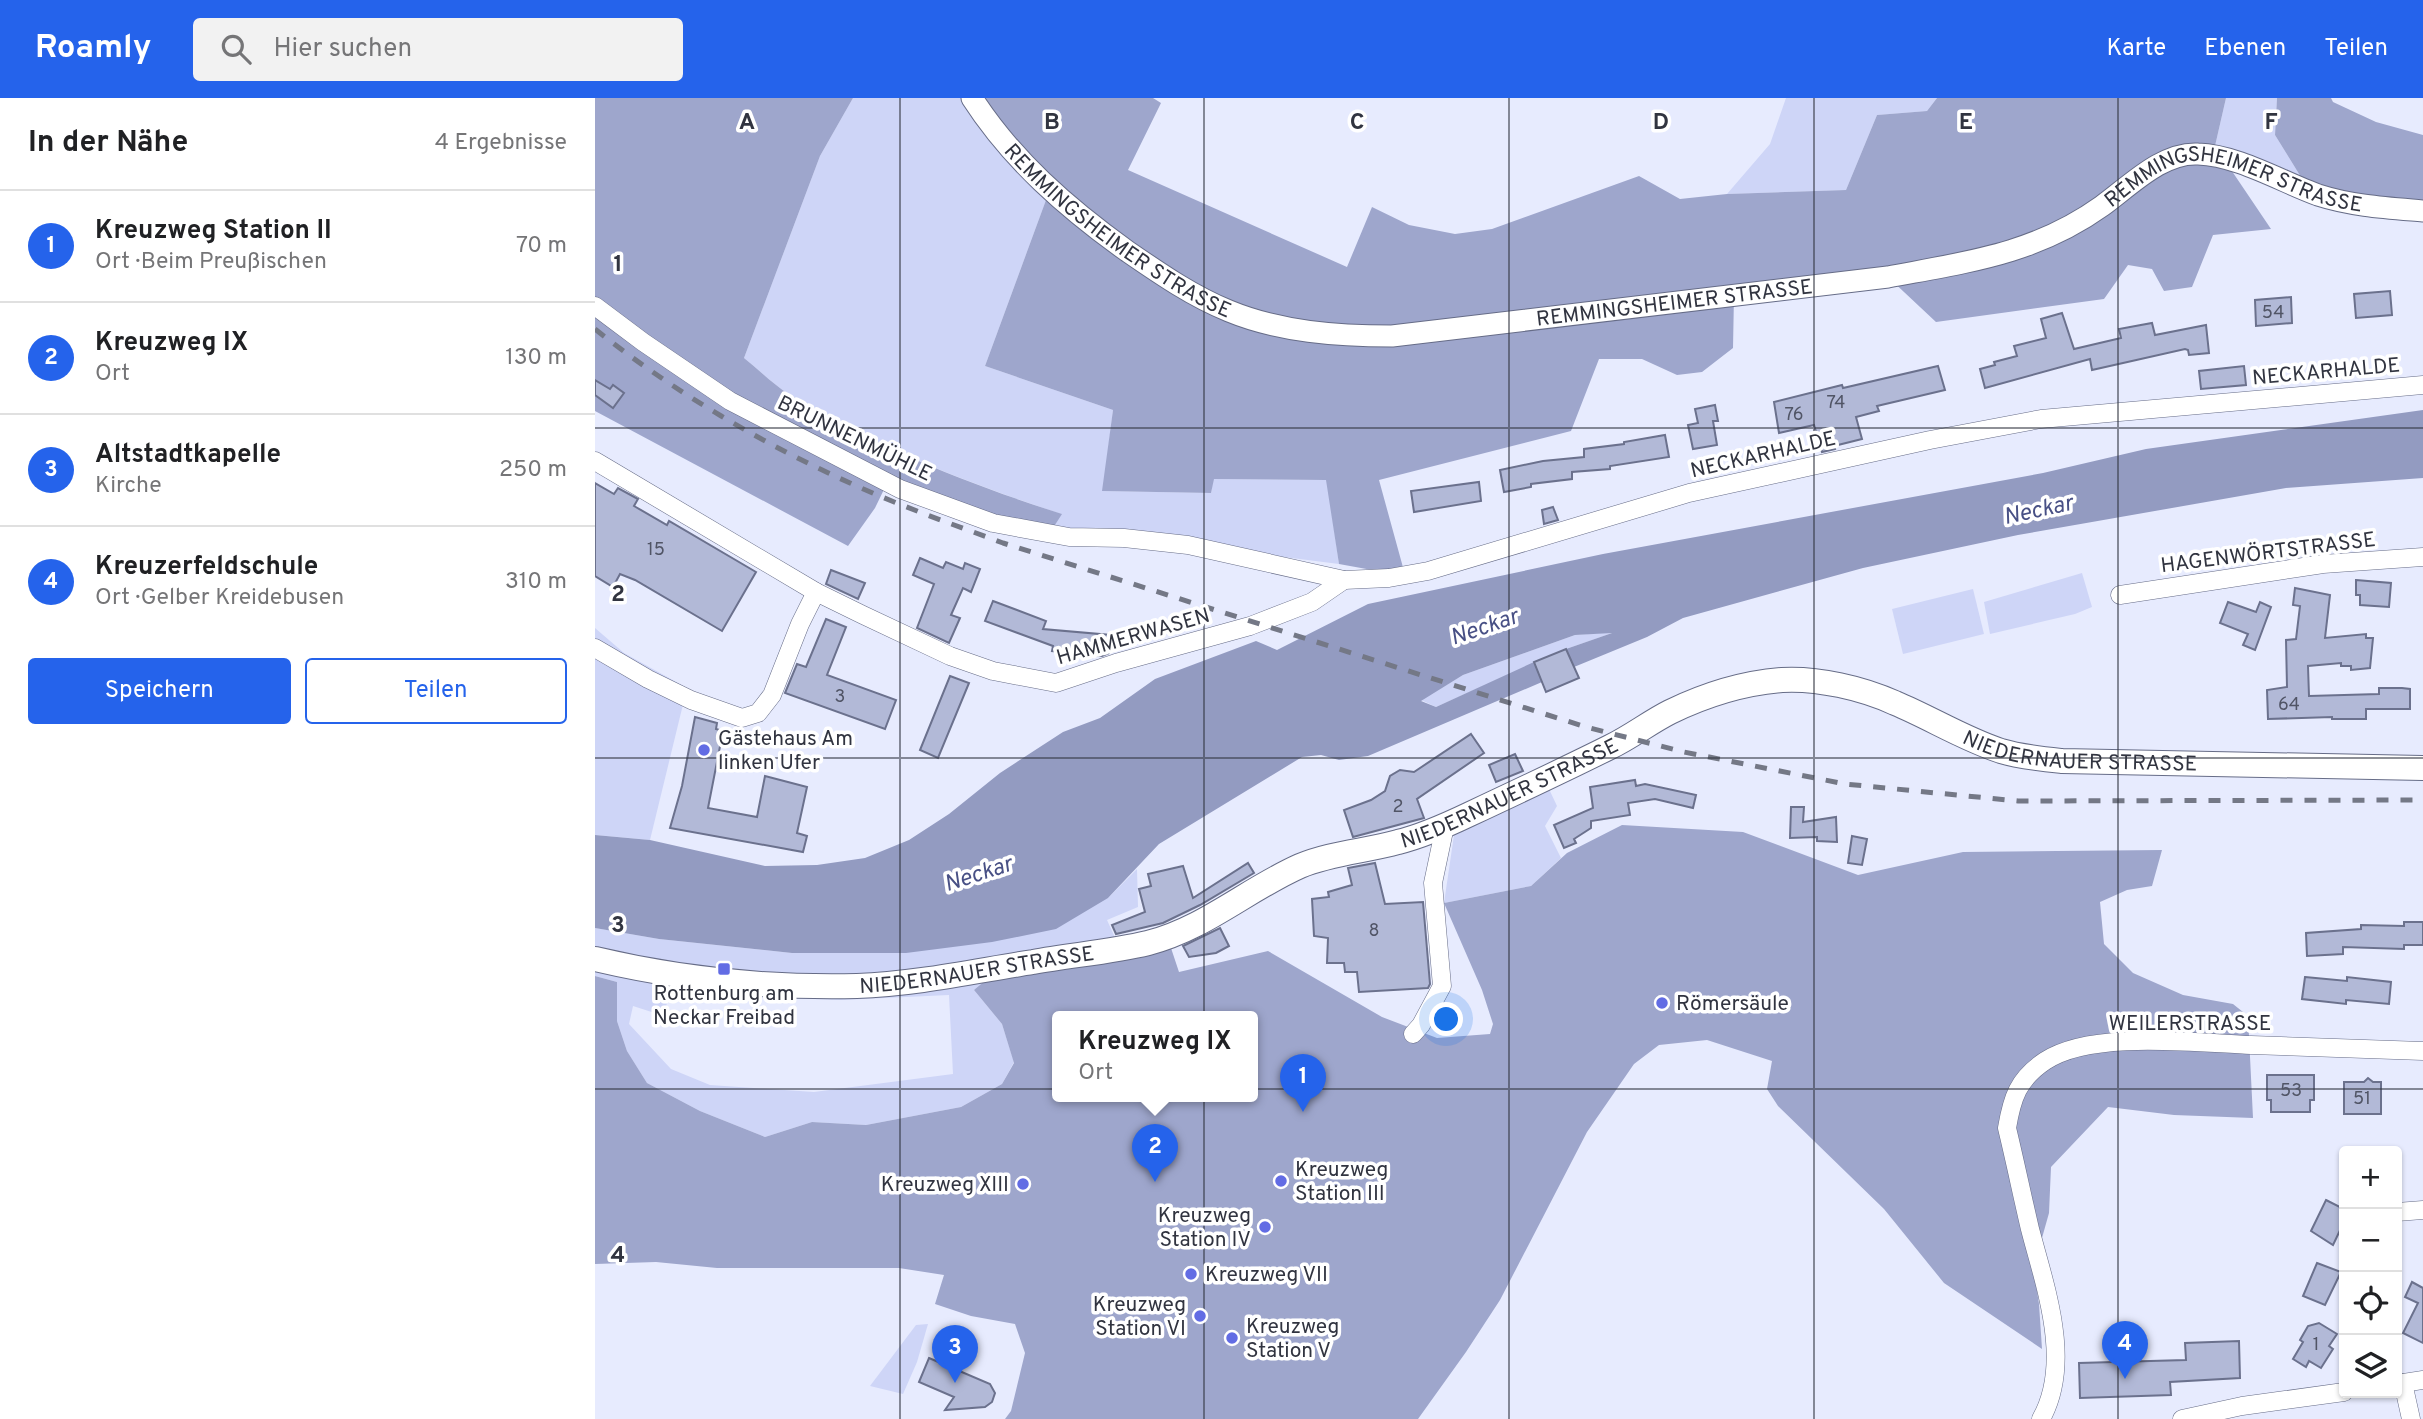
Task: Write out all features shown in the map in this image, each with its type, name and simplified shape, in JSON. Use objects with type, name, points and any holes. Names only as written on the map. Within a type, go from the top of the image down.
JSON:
[{"type":"main road","name":"NIEDERNAUER STRASSE","points":[[595,959],[664,972],[775,985],[859,986],[951,975],[1149,943],[1197,925],[1256,889],[1303,865],[1348,852],[1399,842],[1445,826],[1614,745],[1670,712],[1711,695],[1747,685],[1784,680],[1817,681],[1881,698],[1970,739],[2001,751],[2032,758],[2062,761],[2423,768]]},
{"type":"street","name":"REMMINGSHEIMER STRASSE","points":[[972,98],[1017,159],[1067,205],[1167,279],[1229,311],[1281,327],[1339,336],[1405,335],[1888,277],[1970,262],[2039,242],[2100,208],[2161,164],[2197,153],[2225,158],[2341,201],[2378,208],[2423,211]]},
{"type":"street","name":"BRUNNENMÜHLE","points":[[595,306],[730,401],[900,489],[993,523],[1069,537],[1124,538]]},
{"type":"street","name":"NECKARHALDE","points":[[1124,538],[1188,545],[1344,580],[1389,578],[1428,571],[1689,493],[1930,440],[2041,419],[2423,385]]},
{"type":"street","name":"HAMMERWASEN","points":[[595,461],[815,592],[950,656],[993,671],[1056,683],[1115,663],[1250,626],[1312,602],[1344,580]]},
{"type":"street","name":"HAGENWÖRTSTRASSE","points":[[2120,595],[2323,564],[2423,557]]},
{"type":"street","points":[[595,648],[680,695],[742,718],[758,713],[772,695],[815,592]]},
{"type":"street","points":[[1413,1034],[1421,1025],[1442,986],[1433,883],[1445,826]]},
{"type":"street","name":"WEILERSTRASSE","points":[[2041,1419],[2053,1385],[2056,1341],[2049,1300],[2007,1128],[2011,1099],[2027,1077],[2046,1060],[2074,1049],[2129,1041],[2423,1051]]},
{"type":"street","points":[[2402,1212],[2423,1210]]},
{"type":"street","points":[[2402,1383],[2423,1380]]},
{"type":"street","points":[[2402,1390],[2411,1419]]},
{"type":"street","points":[[2182,1419],[2242,1406],[2339,1393]]},
{"type":"shaded area","points":[[595,98],[853,98],[820,156],[744,358],[790,395],[889,448],[957,477],[1062,514],[1053,528],[994,514],[890,477],[875,508],[848,546],[595,411]]},
{"type":"shaded area","points":[[853,98],[961,98],[1004,157],[1046,200],[985,366],[1113,410],[1103,491],[1211,493],[1213,479],[1327,480],[1339,564],[1053,528],[1061,514],[991,490],[855,431],[790,395],[744,358],[820,156]]},
{"type":"shaded area","points":[[972,98],[1153,98],[1161,103],[1128,170],[1347,267],[1372,207],[1409,225],[1455,234],[1492,229],[1639,176],[1680,199],[1727,194],[1846,190],[1877,115],[1927,111],[1937,98],[2226,98],[2215,146],[2271,229],[2213,235],[2192,287],[2164,291],[2152,269],[2128,265],[2104,299],[1936,322],[1888,277],[1734,295],[1733,348],[1702,372],[1677,375],[1642,359],[1599,359],[1571,431],[1379,480],[1404,571],[1372,570],[1339,564],[1326,480],[1214,479],[1211,493],[1102,491],[1113,410],[985,366],[1046,200]]},
{"type":"shaded area","points":[[1786,98],[1937,98],[1927,111],[1877,115],[1846,190],[1727,194],[1770,144]]},
{"type":"shaded area","points":[[2226,98],[2277,98],[2275,135],[2304,182],[2215,146]]},
{"type":"shaded area","points":[[2277,98],[2331,98],[2333,102],[2376,122],[2423,135],[2423,201],[2394,200],[2331,191],[2304,182],[2275,135]]},
{"type":"shaded area","points":[[2082,573],[2092,607],[2075,614],[1990,634],[1984,602]]},
{"type":"shaded area","points":[[1973,589],[1984,634],[1903,654],[1892,609]]},
{"type":"shaded area","points":[[595,628],[624,653],[687,688],[650,840],[595,835]]},
{"type":"shaded area","points":[[1615,632],[1566,649],[1436,707],[1421,700],[1463,675],[1575,635]]},
{"type":"shaded area","points":[[1549,789],[1557,806],[1545,826],[1561,858],[1531,886],[1444,903],[1454,835]]},
{"type":"shaded area","points":[[1622,825],[1743,832],[1858,875],[1963,852],[2162,850],[2152,886],[2127,890],[2100,902],[2104,944],[2133,973],[2183,995],[2233,1004],[2248,1016],[2253,1118],[2174,1115],[2108,1107],[2051,1167],[2049,1213],[2040,1245],[2031,1251],[2042,1349],[1944,1283],[1884,1209],[1778,1106],[1767,1089],[1772,1061],[1707,1040],[1659,1045],[1634,1064],[1587,1132],[1500,1300],[1418,1419],[1005,1419],[1011,1411],[1025,1353],[1015,1324],[971,1316],[935,1304],[944,1275],[899,1268],[717,1268],[656,1262],[595,1264],[595,976],[617,982],[617,1021],[627,1051],[647,1083],[700,1111],[765,1137],[812,1122],[866,1125],[961,1107],[1002,1084],[1014,1063],[1002,1024],[974,990],[986,980],[1171,948],[1179,972],[1268,951],[1382,1017],[1437,1038],[1490,1034],[1493,1024],[1482,990],[1444,903],[1531,886],[1567,853]]},
{"type":"shaded area","points":[[1137,869],[1138,907],[1107,920],[1117,942],[974,990],[1002,1024],[1014,1062],[1002,1084],[961,1107],[866,1125],[812,1122],[765,1137],[700,1111],[647,1083],[627,1051],[617,1021],[617,982],[595,976],[595,928],[659,939],[792,953],[1108,898]],"holes":[[[669,994],[841,1000],[949,995],[953,1074],[814,1092],[710,1085],[671,1069],[629,1024],[633,1006],[664,1016]]]},
{"type":"shaded area","points":[[928,1324],[917,1362],[903,1394],[870,1386],[916,1325]]},
{"type":"water","name":"Neckar","points":[[2423,410],[2423,478],[2286,488],[2018,535],[1863,568],[1683,618],[1647,637],[1574,667],[1566,649],[1612,633],[1575,635],[1463,675],[1421,701],[1436,707],[1534,662],[1542,682],[1368,756],[1339,760],[1321,755],[1302,757],[1159,844],[1108,898],[1056,929],[992,942],[906,953],[792,953],[659,939],[595,928],[595,835],[650,840],[765,866],[817,865],[865,858],[909,840],[949,814],[1000,773],[1063,732],[1100,718],[1155,679],[1256,641],[1277,650],[1368,604],[1603,554],[2043,473],[2146,449]]},
{"type":"building","points":[[2390,291],[2392,315],[2356,318],[2354,294]]},
{"type":"building","points":[[2291,297],[2292,323],[2256,326],[2255,300]]},
{"type":"building","points":[[2062,313],[2074,349],[2121,338],[2119,329],[2152,323],[2155,335],[2206,325],[2209,353],[2189,355],[2185,349],[2092,370],[2090,359],[1985,388],[1980,369],[2017,356],[2014,346],[2046,338],[2041,319]]},
{"type":"building","points":[[1938,366],[1945,390],[1877,406],[1879,411],[1856,417],[1862,439],[1822,452],[1814,425],[1779,433],[1774,402]]},
{"type":"building","points":[[2244,366],[2246,385],[2201,389],[2199,371]]},
{"type":"building","points":[[595,380],[610,389],[613,385],[624,393],[613,408],[595,395]]},
{"type":"building","points":[[1715,405],[1718,421],[1713,421],[1717,445],[1693,449],[1688,425],[1698,423],[1695,409]]},
{"type":"building","points":[[1665,435],[1669,457],[1610,466],[1610,469],[1572,472],[1572,479],[1531,484],[1531,487],[1504,492],[1500,470],[1543,461],[1584,457],[1584,449]]},
{"type":"building","points":[[1479,482],[1481,501],[1414,512],[1411,491]]},
{"type":"building","points":[[595,483],[614,494],[618,488],[638,499],[634,506],[667,525],[669,521],[756,572],[722,631],[635,580],[620,574],[613,587],[595,576]]},
{"type":"building","points":[[1553,507],[1558,520],[1544,524],[1542,510]]},
{"type":"building","points":[[920,558],[943,568],[946,562],[963,569],[965,563],[980,569],[971,592],[963,588],[951,615],[960,618],[949,643],[917,628],[934,584],[913,575]]},
{"type":"building","points":[[831,570],[865,583],[858,599],[826,584]]},
{"type":"building","points":[[2356,580],[2391,583],[2389,607],[2360,605],[2360,595],[2356,595]]},
{"type":"building","points":[[2295,588],[2330,595],[2325,638],[2366,634],[2366,638],[2373,638],[2370,668],[2351,670],[2351,666],[2341,666],[2341,663],[2308,666],[2309,696],[2379,694],[2379,688],[2410,689],[2410,709],[2366,709],[2366,719],[2268,719],[2267,690],[2287,687],[2286,640],[2296,639],[2300,606],[2293,605]]},
{"type":"building","points":[[993,601],[1046,621],[1043,629],[1111,635],[1109,653],[1102,656],[1052,651],[1053,646],[985,621]]},
{"type":"building","points":[[2228,602],[2256,612],[2260,602],[2271,607],[2255,650],[2243,645],[2248,634],[2220,623]]},
{"type":"building","points":[[826,619],[846,627],[827,675],[896,700],[885,729],[785,693],[797,664],[806,667]]},
{"type":"building","points":[[1566,649],[1579,678],[1546,692],[1534,662]]},
{"type":"building","points":[[950,676],[969,683],[938,758],[920,750]]},
{"type":"building","points":[[695,717],[717,723],[716,729],[723,731],[708,808],[757,817],[765,776],[807,787],[797,833],[807,836],[803,852],[670,828],[682,786]]},
{"type":"building","points":[[1471,734],[1484,753],[1417,799],[1424,818],[1353,837],[1344,810],[1371,800],[1385,791],[1390,776],[1400,770],[1414,772]]},
{"type":"building","points":[[1515,754],[1523,771],[1496,782],[1489,765]]},
{"type":"building","points":[[1635,780],[1636,786],[1645,784],[1696,795],[1693,808],[1655,799],[1628,803],[1630,815],[1591,821],[1591,828],[1574,839],[1576,843],[1564,848],[1554,825],[1593,808],[1590,787]]},
{"type":"building","points":[[1791,807],[1804,807],[1803,822],[1836,817],[1837,842],[1817,841],[1817,837],[1790,838]]},
{"type":"building","points":[[1852,836],[1867,839],[1862,865],[1848,863]]},
{"type":"building","points":[[1248,863],[1254,873],[1200,905],[1163,923],[1116,934],[1112,925],[1145,912],[1139,889],[1151,886],[1148,874],[1183,866],[1193,898]]},
{"type":"building","points":[[1375,863],[1385,904],[1423,902],[1430,984],[1428,988],[1359,992],[1357,972],[1345,972],[1344,963],[1327,963],[1328,938],[1314,936],[1312,899],[1329,897],[1328,892],[1352,885],[1348,868]]},
{"type":"building","points":[[2404,922],[2423,922],[2423,945],[2404,945],[2404,949],[2343,947],[2343,954],[2307,956],[2306,933],[2361,929],[2361,925],[2404,926]]},
{"type":"building","points":[[1220,928],[1229,946],[1216,953],[1189,957],[1183,946]]},
{"type":"building","points":[[2305,977],[2347,981],[2347,977],[2391,982],[2389,1004],[2346,1000],[2346,1004],[2302,999]]},
{"type":"building","points":[[2267,1075],[2314,1075],[2314,1100],[2310,1100],[2310,1112],[2271,1112],[2271,1100],[2267,1100]]},
{"type":"building","points":[[2368,1078],[2373,1082],[2381,1082],[2381,1114],[2344,1114],[2344,1082],[2364,1082]]},
{"type":"building","points":[[2326,1200],[2339,1206],[2339,1232],[2333,1245],[2311,1231]]},
{"type":"building","points":[[2317,1263],[2339,1271],[2325,1305],[2303,1296]]},
{"type":"building","points":[[2412,1282],[2423,1288],[2423,1343],[2403,1333],[2418,1303],[2405,1297]]},
{"type":"building","points":[[2319,1323],[2337,1334],[2329,1346],[2333,1349],[2321,1368],[2309,1361],[2306,1367],[2293,1359],[2308,1326]]},
{"type":"building","points":[[2239,1341],[2240,1378],[2170,1382],[2171,1395],[2080,1398],[2079,1363],[2186,1360],[2185,1343]]},
{"type":"building","points":[[929,1358],[990,1384],[995,1393],[992,1402],[985,1407],[945,1410],[954,1397],[919,1382]]},
{"type":"railway","points":[[595,329],[654,373],[750,433],[783,451],[907,507],[1003,543],[1586,727],[1684,752],[1845,784],[2018,801],[2423,800]]},
{"type":"place","name":"Gästehaus Am linken Ufer","points":[[704,750]]},
{"type":"place","name":"Rottenburg am Neckar Freibad","points":[[724,969]]},
{"type":"place","name":"Römersäule","points":[[1662,1003]]},
{"type":"place","name":"Kreuzweg Station II","points":[[1303,1112]]},
{"type":"place","name":"Kreuzweg Station III","points":[[1281,1181]]},
{"type":"place","name":"Kreuzweg IX","points":[[1155,1182]]},
{"type":"place","name":"Kreuzweg XIII","points":[[1023,1184]]},
{"type":"place","name":"Kreuzweg Station IV","points":[[1265,1227]]},
{"type":"place","name":"Kreuzweg VII","points":[[1191,1274]]},
{"type":"place","name":"Kreuzweg Station VI","points":[[1200,1316]]},
{"type":"place","name":"Kreuzweg Station V","points":[[1232,1338]]},
{"type":"place","name":"Kreuzerfeldschule","points":[[2125,1379]]},
{"type":"place","name":"Altstadtkapelle","points":[[955,1383]]}]
